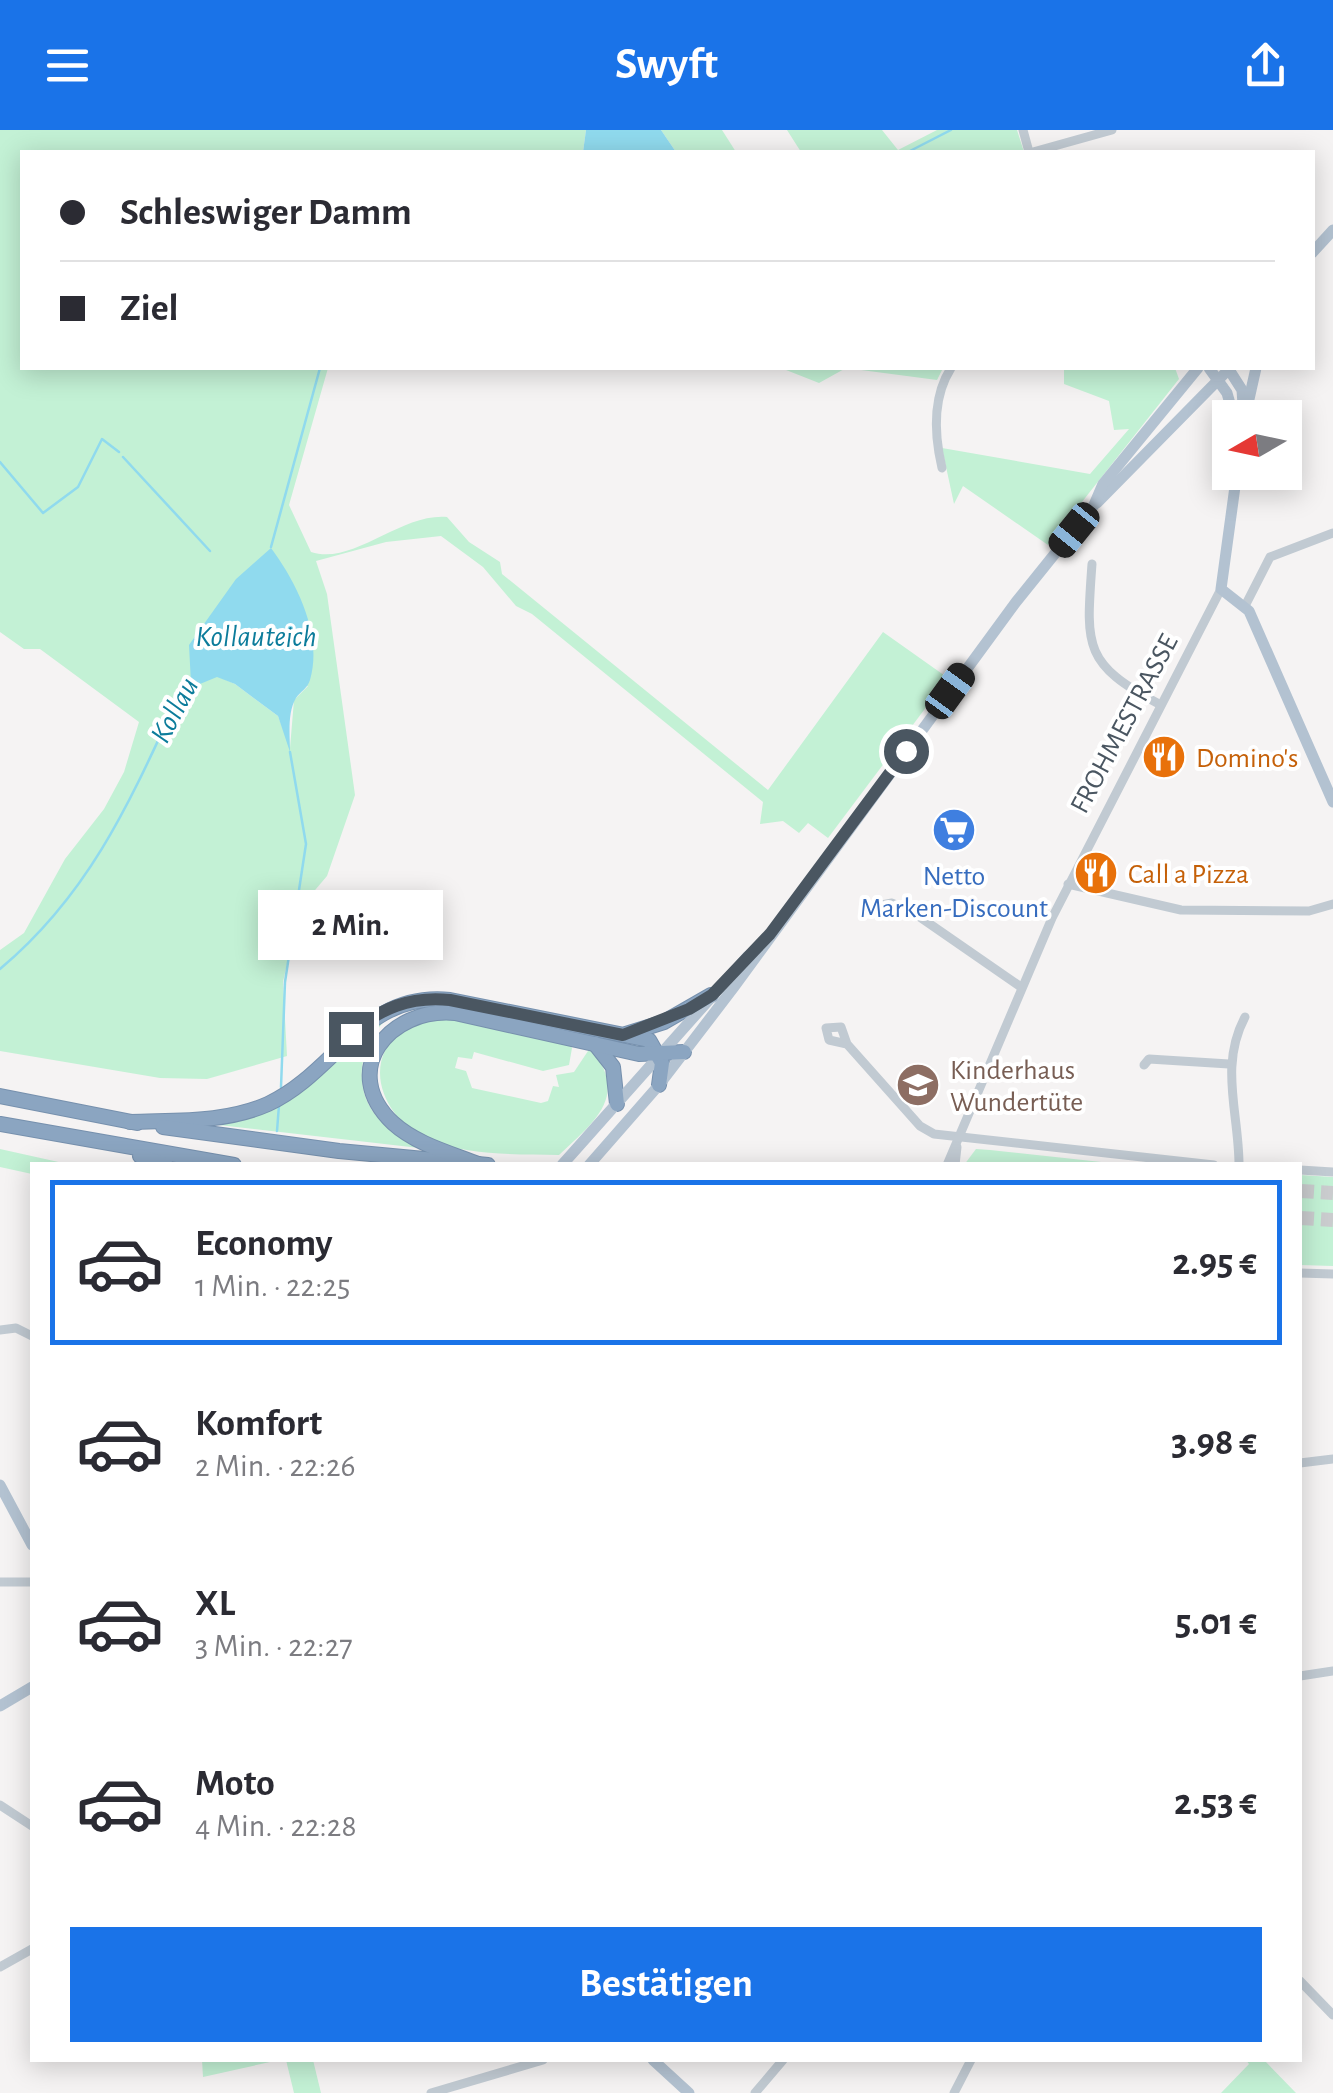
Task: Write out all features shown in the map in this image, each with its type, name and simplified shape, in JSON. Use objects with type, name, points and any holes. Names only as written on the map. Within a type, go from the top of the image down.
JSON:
[{"type":"highway","points":[[623,1035],[664,1022],[712,995]]},
{"type":"highway","points":[[130,1122],[220,1118],[267,1104],[306,1081],[374,1015],[420,999],[450,1000],[649,1040],[660,1056],[659,1085]]},
{"type":"highway","points":[[473,1162],[416,1138],[382,1110],[373,1088],[372,1065],[389,1030],[418,1014],[443,1012],[660,1056],[684,1052]]},
{"type":"highway","points":[[595,1043],[613,1067],[617,1104]]},
{"type":"highway","points":[[0,1096],[130,1122],[287,1145],[458,1162]]},
{"type":"highway","points":[[0,1124],[215,1162]]},
{"type":"highway","points":[[116,1146],[158,1162]]},
{"type":"main road","points":[[1315,249],[1333,230]]},
{"type":"main road","points":[[1094,505],[1103,484],[1196,370]]},
{"type":"main road","points":[[1212,370],[1227,400]]},
{"type":"main road","points":[[592,1162],[659,1085],[1016,602],[1094,505],[1112,492],[1227,370]]},
{"type":"main road","points":[[1230,370],[1243,400]]},
{"type":"main road","points":[[1249,400],[1256,370]]},
{"type":"main road","name":"FROHMESTRASSE","points":[[1221,589],[1235,490]]},
{"type":"main road","points":[[1221,589],[1245,606],[1333,802]]},
{"type":"main road","points":[[565,1162],[770,934]]},
{"type":"main road","points":[[0,1484],[27,1524]]},
{"type":"main road","points":[[0,1706],[30,1688]]},
{"type":"main road","points":[[655,2062],[690,2093]]},
{"type":"street","points":[[1038,150],[1112,130]]},
{"type":"street","points":[[942,468],[935,420],[943,380],[950,370]]},
{"type":"street","points":[[1245,606],[1270,557],[1333,533]]},
{"type":"street","points":[[1092,564],[1088,620],[1100,664],[1116,682],[1158,704]]},
{"type":"street","name":"FROHMESTRASSE","points":[[952,1162],[1021,987],[1068,884],[1221,589]]},
{"type":"street","points":[[1068,884],[1181,910],[1309,911],[1333,904]]},
{"type":"street","points":[[876,906],[892,903],[914,913],[1021,987]]},
{"type":"street","points":[[1239,1162],[1230,1064],[1232,1040],[1245,1017]]},
{"type":"street","points":[[847,1044],[920,1126],[958,1139],[1184,1162]]},
{"type":"street","points":[[1144,1066],[1149,1059],[1230,1064]]},
{"type":"street","points":[[1302,1170],[1333,1172]]},
{"type":"street","points":[[1302,1273],[1333,1274]]},
{"type":"street","points":[[0,1330],[16,1328],[30,1335]]},
{"type":"street","points":[[1302,1462],[1333,1459]]},
{"type":"street","points":[[0,1582],[30,1582]]},
{"type":"street","points":[[1302,1676],[1333,1671]]},
{"type":"street","points":[[2,1808],[30,1825]]},
{"type":"street","points":[[0,1967],[30,1950]]},
{"type":"street","points":[[1302,1983],[1333,2015]]},
{"type":"street","points":[[432,2093],[536,2062]]},
{"type":"street","points":[[755,2093],[780,2062]]},
{"type":"street","points":[[954,2093],[970,2062]]},
{"type":"green space","points":[[0,130],[586,130],[583,150],[20,150],[20,370],[327,370],[289,505],[311,552],[343,552],[412,523],[447,517],[469,542],[500,562],[502,574],[768,790],[883,632],[948,678],[828,838],[808,823],[799,833],[783,821],[760,824],[763,802],[532,614],[516,606],[483,567],[441,536],[386,542],[316,561],[327,594],[355,795],[327,876],[299,909],[283,982],[287,1056],[207,1079],[160,1078],[0,1051],[0,950],[24,933],[65,859],[104,809],[124,772],[139,722],[40,649],[24,649],[0,632]],"holes":[[[217,676],[308,686],[294,700],[290,748],[278,716],[235,684]]]},
{"type":"green space","points":[[661,130],[722,130],[735,150],[675,150]]},
{"type":"green space","points":[[787,130],[882,130],[898,150],[800,150]]},
{"type":"green space","points":[[937,130],[1017,130],[1023,150],[898,150]]},
{"type":"green space","points":[[786,370],[842,370],[819,383]]},
{"type":"green space","points":[[861,370],[942,370],[937,380]]},
{"type":"green space","points":[[1064,370],[1176,370],[1179,379],[1048,545],[963,486],[954,504],[942,448],[1090,474],[1129,429],[1114,430],[1109,401],[1064,384]]},
{"type":"green space","points":[[387,1019],[377,1029],[365,1054],[365,1096],[385,1125],[428,1149],[210,1124],[251,1116],[358,1035]]},
{"type":"green space","points":[[454,1019],[569,1043],[569,1065],[543,1071],[474,1052],[472,1059],[458,1057],[455,1068],[466,1071],[472,1088],[541,1103],[548,1101],[553,1086],[559,1087],[556,1075],[574,1072],[590,1048],[607,1080],[607,1094],[595,1119],[559,1155],[460,1149],[413,1131],[400,1120],[383,1091],[382,1059],[389,1044],[408,1026]]},
{"type":"green space","points":[[0,1149],[58,1162],[30,1162],[30,1174],[0,1167]]},
{"type":"green space","points":[[976,1149],[1101,1162],[966,1162]]},
{"type":"green space","points":[[1302,1175],[1333,1177],[1333,1266],[1302,1265]]},
{"type":"green space","points":[[202,2062],[270,2062],[203,2077]]},
{"type":"green space","points":[[286,2062],[313,2062],[321,2093],[294,2093]]},
{"type":"green space","points":[[1266,2062],[1296,2093],[1221,2093],[1249,2064]]},
{"type":"water","points":[[586,130],[661,130],[675,150],[583,150]]},
{"type":"water","name":"Kollauteich","points":[[271,548],[298,593],[313,645],[310,680],[291,711],[290,752],[278,716],[235,684],[217,677],[195,686],[191,683],[189,645],[236,579]]},
{"type":"waterway","name":"Kollau","points":[[912,150],[951,130]]},
{"type":"waterway","name":"Kollau","points":[[271,547],[319,370]]},
{"type":"waterway","points":[[0,462],[43,513],[78,487],[102,439],[119,452]]},
{"type":"waterway","points":[[123,457],[210,551]]},
{"type":"waterway","name":"Kollau","points":[[0,969],[32,939],[85,875],[126,805],[181,691],[191,683]]},
{"type":"waterway","points":[[281,1087],[285,982],[306,844],[290,752]]},
{"type":"waterway","points":[[277,1131],[279,1105]]},
{"type":"tunnel","points":[[1302,1191],[1333,1193]]},
{"type":"tunnel","points":[[1302,1218],[1333,1220]]},
{"type":"place","name":"Domino's","points":[[1164,757]]},
{"type":"place","name":"Netto Marken-Discount","points":[[954,830]]},
{"type":"place","name":"Call a Pizza","points":[[1096,873]]},
{"type":"place","name":"Kinderhaus Wundertüte","points":[[918,1085]]},
{"type":"route","points":[[351,1034],[385,1009],[420,999],[450,1000],[623,1035],[664,1022],[712,995],[770,934],[906,751]]}]
